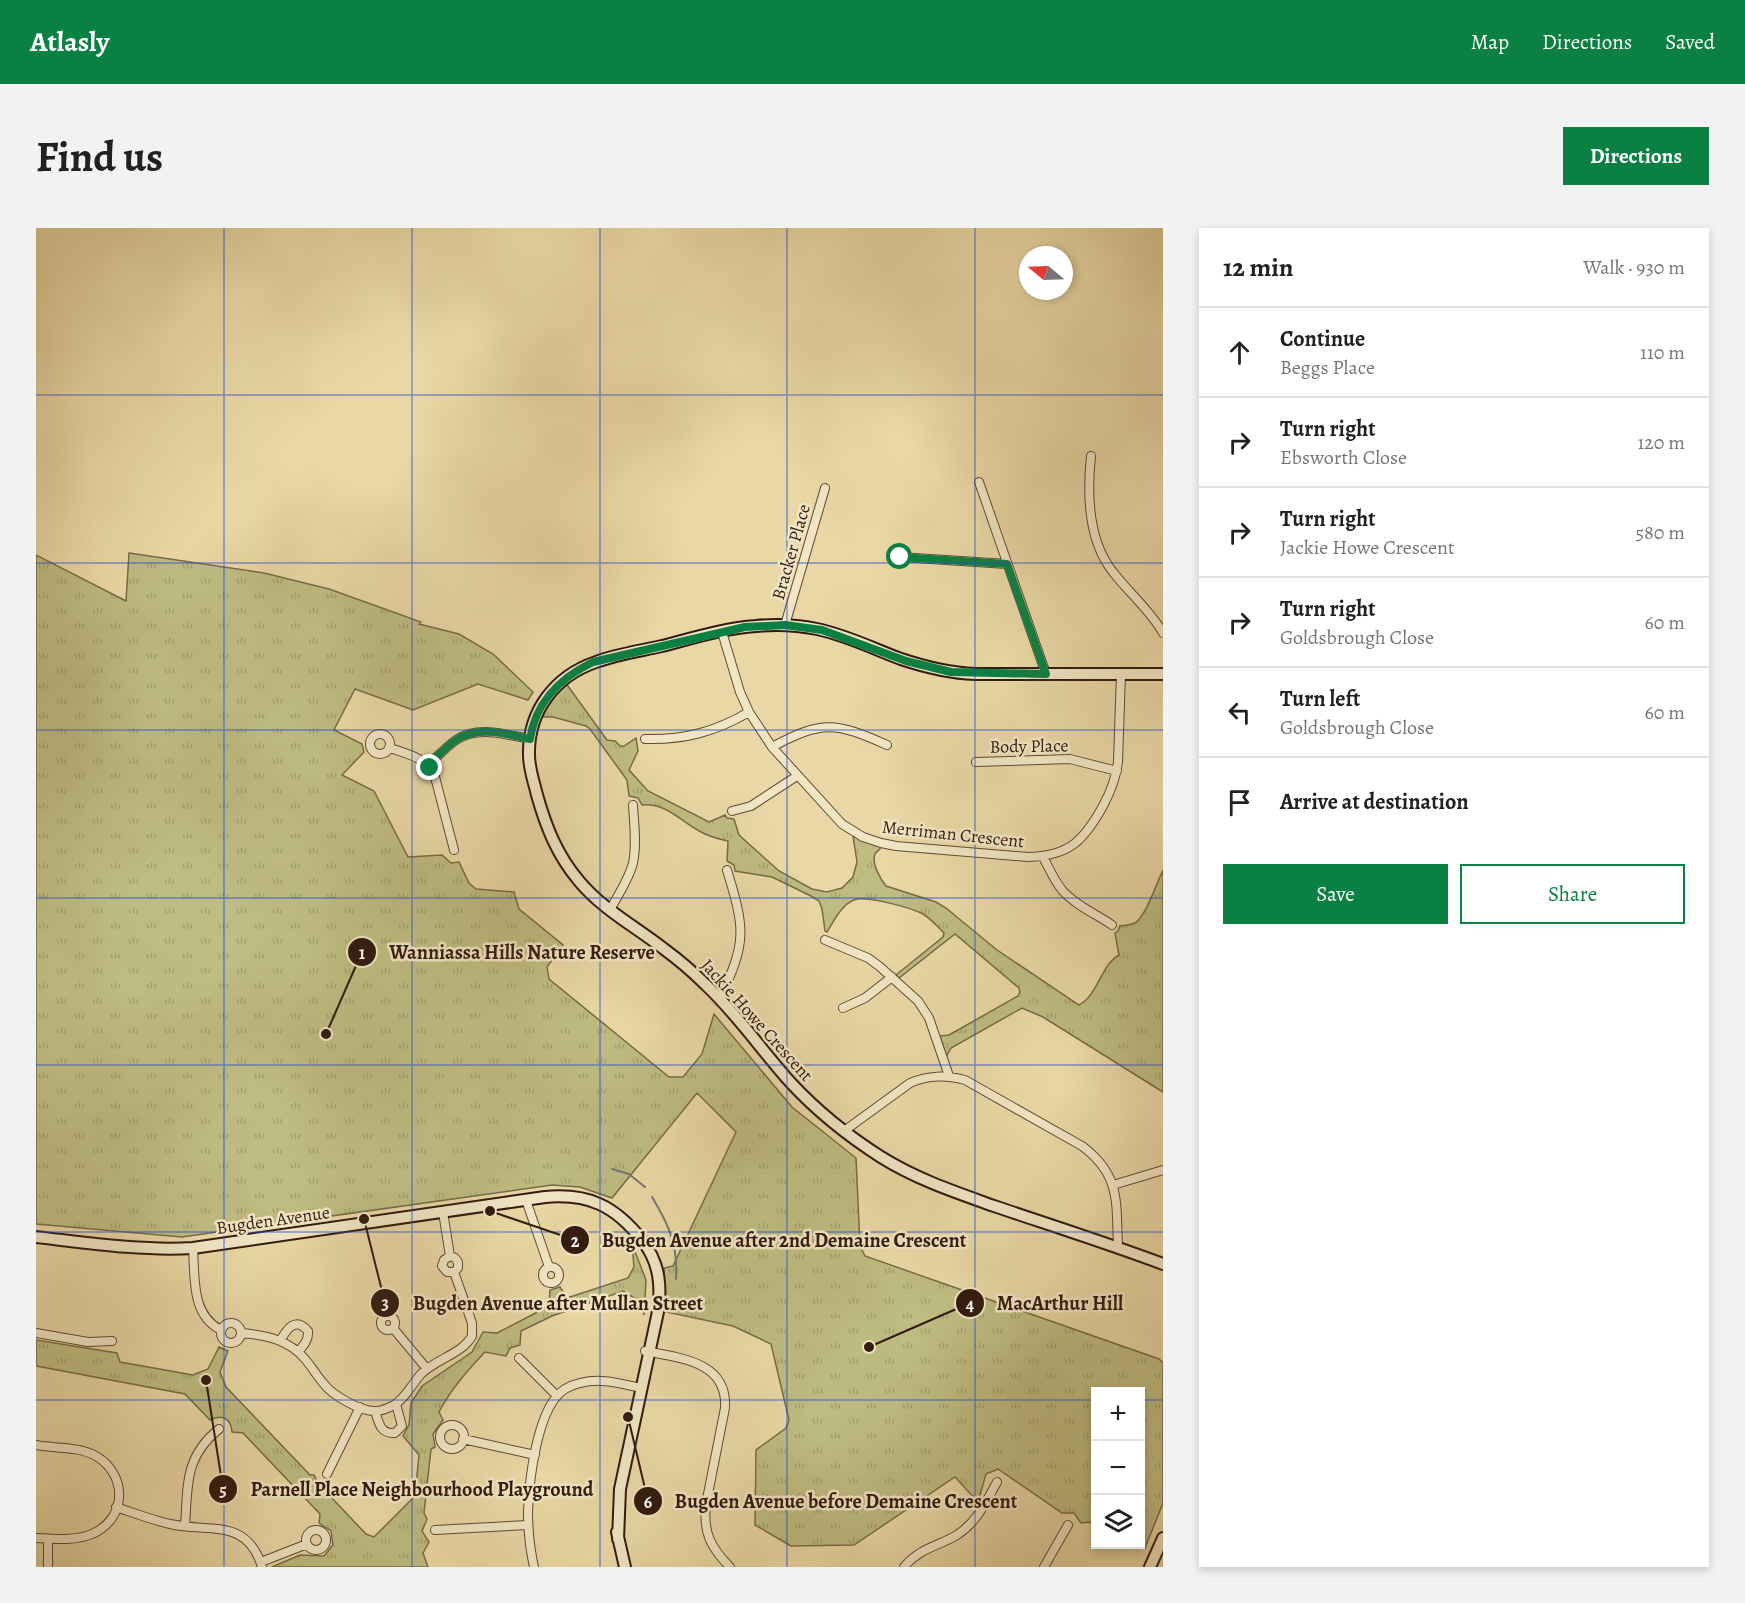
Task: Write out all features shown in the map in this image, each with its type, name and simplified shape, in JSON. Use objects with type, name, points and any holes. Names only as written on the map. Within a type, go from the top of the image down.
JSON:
[{"type":"street","points":[[1091,456],[1088,481],[1093,530],[1098,545],[1113,573],[1156,621],[1163,633]]},
{"type":"street","points":[[979,482],[1046,674]]},
{"type":"street","name":"Bracker Place","points":[[785,625],[825,488]]},
{"type":"street","points":[[900,557],[1007,564]]},
{"type":"street","name":"Jackie Howe Crescent","points":[[1163,674],[951,672],[906,661],[822,630],[785,625],[745,627],[601,660],[578,669],[558,684],[547,696],[535,716],[530,739],[529,760],[531,774],[550,836],[581,884],[610,910],[666,950],[720,998],[790,1082],[844,1131],[882,1158],[924,1180],[1163,1264]]},
{"type":"street","name":"Merriman Crescent","points":[[722,632],[740,692],[749,712],[772,747],[842,824],[860,836],[896,846],[1043,857],[1065,850],[1077,842],[1087,833],[1110,793],[1117,771],[1121,674]]},
{"type":"street","points":[[645,739],[670,740],[712,730],[749,712]]},
{"type":"street","points":[[772,747],[798,733],[823,727],[850,729],[887,745]]},
{"type":"street","points":[[428,765],[454,741],[474,732],[492,732],[530,739]]},
{"type":"street","points":[[390,748],[417,757],[428,765],[435,777],[454,850]]},
{"type":"street","name":"Body Place","points":[[976,762],[1070,759],[1117,771]]},
{"type":"street","points":[[732,811],[751,806],[797,776]]},
{"type":"street","points":[[610,910],[633,863],[635,845],[633,805]]},
{"type":"street","points":[[1043,857],[1064,892],[1112,925]]},
{"type":"street","points":[[720,998],[738,958],[741,934],[739,909],[727,870]]},
{"type":"street","points":[[825,940],[868,958],[913,996],[926,1012],[949,1076]]},
{"type":"street","points":[[843,1008],[866,998],[892,977]]},
{"type":"street","points":[[844,1131],[910,1083],[928,1077],[949,1076],[965,1080],[1082,1146],[1105,1168],[1113,1185],[1116,1203],[1118,1247]]},
{"type":"street","points":[[1113,1185],[1163,1170]]},
{"type":"street","name":"Bugden Avenue","points":[[36,1238],[167,1250],[193,1248],[561,1196],[593,1201],[615,1212],[642,1240],[654,1275],[657,1306],[616,1499],[615,1520],[625,1567]]},
{"type":"street","points":[[526,1200],[549,1267]]},
{"type":"street","points":[[443,1212],[450,1256]]},
{"type":"street","points":[[193,1248],[198,1305],[205,1318],[221,1330],[223,1338],[230,1343],[238,1341],[242,1333],[239,1325],[231,1322],[223,1326],[221,1330]]},
{"type":"street","points":[[450,1256],[458,1262],[458,1268],[454,1272],[447,1272],[442,1266],[444,1260],[450,1256]]},
{"type":"street","points":[[242,1333],[261,1335],[280,1341],[298,1352],[332,1392],[360,1407],[375,1411],[384,1410],[396,1404],[427,1369],[469,1342],[472,1336],[472,1323],[454,1272]]},
{"type":"street","points":[[280,1341],[291,1325],[302,1325],[309,1335],[298,1352]]},
{"type":"street","points":[[393,1329],[427,1369]]},
{"type":"street","points":[[36,1333],[88,1342],[112,1341]]},
{"type":"street","points":[[647,1351],[696,1362],[715,1375],[724,1389],[725,1408],[705,1516],[712,1546],[730,1567]]},
{"type":"street","points":[[519,1358],[557,1396]]},
{"type":"street","points":[[534,1567],[528,1526],[529,1488],[543,1419],[549,1407],[565,1389],[592,1380],[612,1381],[639,1387]]},
{"type":"street","points":[[375,1411],[380,1427],[387,1433],[395,1433],[402,1426],[396,1404]]},
{"type":"street","points":[[327,1474],[360,1407]]},
{"type":"street","points":[[185,1526],[191,1466],[200,1448],[219,1430]]},
{"type":"street","points":[[463,1439],[535,1455]]},
{"type":"street","points":[[36,1445],[79,1450],[95,1456],[112,1470],[120,1489],[110,1521],[92,1534],[75,1538],[36,1538]]},
{"type":"street","points":[[904,1567],[919,1552],[950,1539],[968,1527],[981,1512],[997,1482]]},
{"type":"street","points":[[116,1507],[163,1522],[185,1526],[217,1527],[234,1533],[249,1543],[262,1564],[307,1544]]},
{"type":"street","points":[[1044,1567],[1068,1525]]},
{"type":"street","points":[[435,1530],[528,1526]]},
{"type":"street","points":[[1150,1567],[1163,1538]]},
{"type":"street","points":[[48,1539],[48,1567]]},
{"type":"green space","points":[[129,553],[264,573],[329,589],[421,622],[419,624],[459,634],[493,654],[533,692],[528,700],[478,684],[413,710],[355,689],[334,730],[362,744],[364,752],[342,775],[374,791],[408,857],[442,855],[451,863],[459,862],[469,883],[476,889],[514,892],[519,909],[563,945],[547,967],[549,979],[669,1077],[683,1077],[702,1054],[714,1014],[792,1107],[856,1158],[860,1246],[865,1256],[1159,1359],[1163,1363],[1163,1503],[1145,1548],[1145,1387],[1091,1387],[1091,1523],[1081,1523],[1074,1513],[1062,1513],[998,1469],[986,1474],[978,1502],[955,1477],[854,1545],[791,1546],[755,1525],[756,1450],[786,1428],[789,1420],[771,1344],[733,1326],[666,1312],[664,1268],[673,1266],[736,1132],[697,1093],[612,1198],[580,1187],[552,1185],[182,1237],[36,1224],[36,555],[126,601]]},
{"type":"green space","points":[[565,682],[607,740],[624,746],[636,738],[638,751],[629,770],[648,791],[709,822],[725,815],[727,818],[734,819],[739,835],[779,871],[812,889],[827,892],[842,888],[853,877],[857,862],[853,836],[881,847],[875,854],[874,862],[886,886],[936,902],[946,908],[997,950],[1079,1005],[1091,994],[1108,966],[1119,955],[1115,933],[1120,926],[1133,924],[1139,919],[1163,870],[1163,1092],[1043,1017],[1022,1008],[951,1048],[946,1057],[940,1036],[949,1035],[1018,996],[1019,988],[955,934],[899,978],[896,975],[943,937],[944,933],[926,916],[917,911],[888,903],[860,899],[849,902],[845,906],[827,932],[819,901],[772,877],[735,871],[734,865],[727,861],[728,841],[704,834],[666,810],[651,805],[642,805],[638,798],[629,796],[627,780],[590,729],[553,717],[539,717],[544,707]]},
{"type":"green space","points":[[632,1244],[646,1280],[644,1315],[641,1302],[623,1291],[552,1316],[521,1331],[520,1345],[510,1348],[506,1356],[485,1352],[449,1396],[439,1412],[443,1420],[433,1434],[435,1447],[431,1449],[424,1513],[427,1519],[422,1531],[429,1542],[423,1553],[428,1567],[272,1567],[300,1555],[324,1556],[333,1545],[331,1531],[319,1523],[320,1514],[243,1433],[232,1432],[228,1420],[218,1417],[210,1420],[185,1394],[36,1366],[36,1340],[117,1353],[120,1362],[193,1375],[208,1369],[219,1347],[228,1351],[220,1372],[226,1387],[310,1475],[314,1475],[318,1483],[328,1488],[328,1494],[366,1534],[374,1537],[415,1496],[419,1455],[403,1436],[409,1425],[411,1403],[422,1386],[472,1352],[483,1332],[497,1333],[549,1306],[550,1290],[560,1287],[567,1298],[628,1278],[634,1267]]},
{"type":"waterway","points":[[612,1169],[629,1174],[645,1187]]},
{"type":"waterway","points":[[652,1197],[674,1245],[676,1279]]},
{"type":"place","name":"Wanniassa Hills Nature Reserve","points":[[326,1034]]},
{"type":"place","name":"Bugden Avenue after 2nd Demaine Crescent","points":[[490,1211]]},
{"type":"place","name":"Bugden Avenue after Mullan Street","points":[[364,1219]]},
{"type":"place","name":"MacArthur Hill","points":[[869,1347]]},
{"type":"place","name":"Parnell Place Neighbourhood Playground","points":[[206,1380]]},
{"type":"place","name":"Bugden Avenue before Demaine Crescent","points":[[628,1417]]},
{"type":"route","points":[[430,768],[428,765],[454,741],[474,732],[492,732],[530,739],[535,716],[542,702],[564,679],[593,662],[745,627],[785,625],[814,628],[906,661],[951,672],[1046,674],[1007,564],[900,557]]}]
